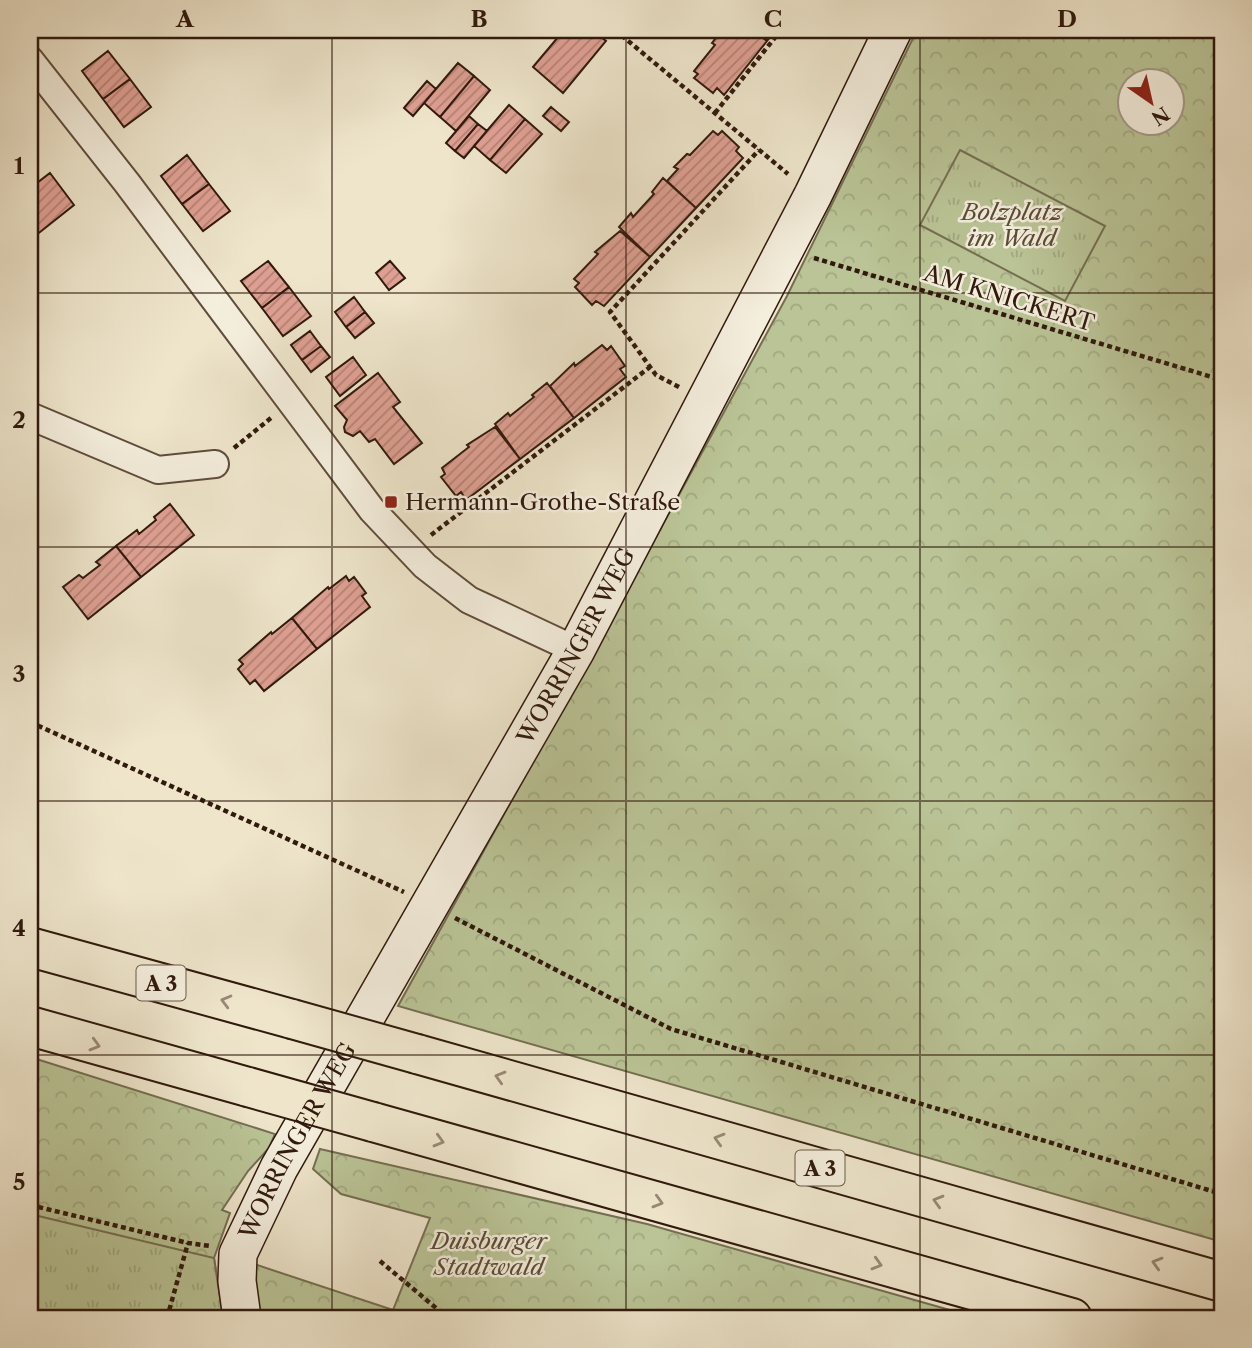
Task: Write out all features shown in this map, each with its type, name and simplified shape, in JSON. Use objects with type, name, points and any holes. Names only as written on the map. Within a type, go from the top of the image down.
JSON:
[{"type":"highway","name":"A 3","points":[[30,947],[1222,1282]]},
{"type":"highway","points":[[30,1026],[1072,1318]]},
{"type":"street","name":"WORRINGER WEG","points":[[238,1254],[279,1168],[576,650],[813,195],[893,30]]},
{"type":"street","points":[[30,62],[127,183],[372,510],[410,552],[469,600],[576,650]]},
{"type":"street","points":[[30,416],[158,470],[215,464]]},
{"type":"street","points":[[238,1254],[237,1281],[242,1318]]},
{"type":"path","points":[[615,30],[813,195]]},
{"type":"path","points":[[715,113],[781,30]]},
{"type":"path","points":[[705,400],[656,375],[610,312],[759,150]]},
{"type":"path","name":"AM KNICKERT","points":[[785,249],[1222,380]]},
{"type":"path","points":[[410,552],[650,367]]},
{"type":"path","points":[[215,464],[290,402]]},
{"type":"path","points":[[30,722],[431,904],[671,1029],[1222,1194]]},
{"type":"path","points":[[30,1205],[238,1254]]},
{"type":"path","points":[[167,1318],[188,1243]]},
{"type":"path","points":[[380,1261],[448,1318]]},
{"type":"green space","points":[[917,30],[1222,30],[1222,1242],[398,1006],[787,296]]},
{"type":"green space","name":"Bolzplatz im Wald","points":[[960,150],[1105,226],[1065,301],[920,225]]},
{"type":"green space","points":[[30,1057],[275,1134],[269,1148],[248,1171],[222,1210],[230,1213],[214,1258],[223,1318],[30,1318]]},
{"type":"green space","name":"Duisburger Stadtwald","points":[[320,1149],[647,1224],[978,1318],[249,1318],[237,1243],[257,1265],[393,1310],[430,1218],[341,1194],[313,1169]]},
{"type":"green space","points":[[30,1214],[214,1258],[223,1318],[30,1318]]},
{"type":"building","points":[[564,30],[592,30],[606,41],[563,93],[533,67]]},
{"type":"building","points":[[722,30],[752,30],[767,41],[724,95],[717,88],[713,93],[694,78],[698,74],[694,71],[715,45],[712,43]]},
{"type":"building","points":[[752,30],[776,30],[767,41]]},
{"type":"building","points":[[108,51],[130,79],[103,99],[82,71]]},
{"type":"building","points":[[458,63],[474,76],[440,117],[424,103]]},
{"type":"building","points":[[474,76],[490,90],[456,131],[440,117]]},
{"type":"building","points":[[130,79],[151,107],[124,127],[103,99]]},
{"type":"building","points":[[427,81],[436,89],[413,116],[404,108]]},
{"type":"building","points":[[509,105],[525,119],[490,160],[474,146]]},
{"type":"building","points":[[551,107],[569,122],[561,131],[543,116]]},
{"type":"building","points":[[469,116],[478,124],[455,151],[446,143]]},
{"type":"building","points":[[525,119],[542,134],[506,173],[490,160]]},
{"type":"building","points":[[478,124],[487,131],[464,158],[455,151]]},
{"type":"building","points":[[713,131],[718,135],[722,131],[739,147],[736,151],[743,158],[696,208],[667,181],[678,169],[674,167]]},
{"type":"building","points":[[187,155],[209,184],[182,204],[161,176]]},
{"type":"building","points":[[50,173],[74,205],[30,240],[30,196],[37,191],[33,186]]},
{"type":"building","points":[[663,178],[696,208],[650,257],[619,227],[631,213],[633,217],[654,194],[652,192]]},
{"type":"building","points":[[209,184],[230,211],[203,231],[182,204]]},
{"type":"building","points":[[620,231],[650,257],[604,306],[596,301],[592,305],[575,287],[579,283],[574,279],[598,254],[595,252]]},
{"type":"building","points":[[268,261],[289,287],[262,308],[241,281]]},
{"type":"building","points":[[390,261],[405,278],[389,290],[376,273]]},
{"type":"building","points":[[289,287],[311,316],[283,336],[262,308]]},
{"type":"building","points":[[354,297],[365,312],[346,327],[335,312]]},
{"type":"building","points":[[365,312],[374,323],[355,338],[346,327]]},
{"type":"building","points":[[310,331],[321,346],[302,360],[291,345]]},
{"type":"building","points":[[602,345],[607,350],[611,346],[625,366],[620,369],[626,377],[574,418],[550,386],[574,363],[575,366]]},
{"type":"building","points":[[321,346],[330,357],[311,372],[302,360]]},
{"type":"building","points":[[353,357],[366,375],[340,396],[326,377]]},
{"type":"building","points":[[378,373],[400,402],[393,407],[422,443],[394,464],[375,439],[369,442],[360,431],[353,436],[345,432],[347,420],[335,406]]},
{"type":"building","points":[[547,383],[574,418],[520,459],[495,424],[508,413],[510,416]]},
{"type":"building","points":[[495,427],[520,459],[466,500],[461,492],[456,496],[441,477],[445,474],[442,468],[469,447],[467,445]]},
{"type":"building","points":[[170,504],[194,535],[141,577],[116,546],[137,530],[139,534]]},
{"type":"building","points":[[116,546],[141,577],[88,619],[63,587],[79,575],[83,578],[100,565],[96,562]]},
{"type":"building","points":[[346,576],[349,581],[354,577],[366,593],[362,596],[370,607],[317,649],[292,618],[328,587],[329,589]]},
{"type":"building","points":[[292,618],[317,649],[264,691],[255,680],[250,684],[238,669],[243,664],[239,660]]},
{"type":"place","name":"Hermann-Grothe-Straße","points":[[391,502]]}]
